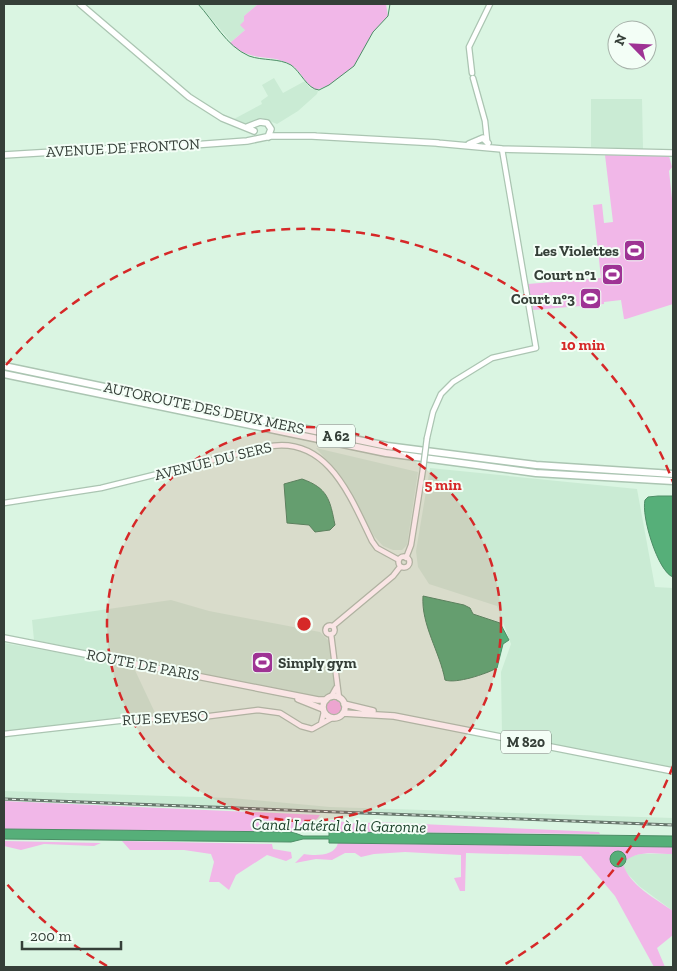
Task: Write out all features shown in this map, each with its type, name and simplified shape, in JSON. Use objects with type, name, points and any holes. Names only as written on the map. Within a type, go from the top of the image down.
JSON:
[{"type":"highway","name":"AUTOROUTE DES DEUX MERS","points":[[4,366],[387,446],[536,465],[673,474]]},
{"type":"highway","name":"AUTOROUTE DES DEUX MERS","points":[[4,374],[386,453],[536,473],[673,481]]},
{"type":"main road","points":[[80,4],[189,97],[222,118],[256,132]]},
{"type":"main road","name":"AVENUE DE FRONTON","points":[[4,155],[166,147],[242,141],[256,132],[265,122],[269,124],[271,131],[281,135],[468,145],[483,143],[496,147],[516,148]]},
{"type":"main road","points":[[268,137],[271,131]]},
{"type":"main road","name":"AVENUE DE FRONTON","points":[[256,132],[268,137],[316,136]]},
{"type":"main road","name":"AVENUE DE FRONTON","points":[[483,143],[502,149],[516,148]]},
{"type":"main road","points":[[516,148],[673,153]]},
{"type":"main road","name":"ROUTE DE PARIS","points":[[4,638],[282,693],[328,698]]},
{"type":"main road","name":"ROUTE DE PARIS","points":[[282,693],[323,711]]},
{"type":"main road","points":[[328,698],[339,698],[344,704],[343,712],[340,717],[332,718],[323,711],[328,698]]},
{"type":"main road","name":"M 820","points":[[344,704],[378,714],[673,771]]},
{"type":"main road","name":"M 820","points":[[343,712],[378,714]]},
{"type":"street","points":[[483,143],[485,120],[472,75],[469,55],[470,43],[490,4]]},
{"type":"street","points":[[406,558],[411,545],[427,438],[433,412],[441,394],[453,382],[492,358],[536,348],[502,149]]},
{"type":"street","name":"AVENUE DU SERS","points":[[4,503],[83,492],[266,447],[290,445],[313,453],[328,464],[338,478],[377,548],[399,560]]},
{"type":"street","points":[[339,698],[336,688],[331,634],[326,630],[328,626],[333,626],[393,576],[400,566],[399,560],[406,558]]},
{"type":"street","points":[[400,566],[408,566],[409,562],[406,558]]},
{"type":"street","points":[[328,698],[336,688]]},
{"type":"street","name":"RUE SEVESO","points":[[4,734],[127,720],[202,717],[258,710],[280,713],[305,728],[315,729],[320,725]]},
{"type":"street","points":[[320,725],[323,711]]},
{"type":"street","points":[[320,725],[332,718]]},
{"type":"shaded area","points":[[199,4],[258,4],[244,16],[245,30],[231,42]]},
{"type":"shaded area","points":[[258,4],[386,4],[388,16],[373,32],[354,66],[329,85],[316,90],[288,63],[245,53],[230,43],[245,30],[240,25],[244,21],[244,16]]},
{"type":"shaded area","points":[[274,78],[283,93],[305,81],[310,88],[318,91],[317,94],[298,111],[277,124],[262,118],[248,124],[234,119],[262,104],[261,101],[268,96],[262,85]]},
{"type":"shaded area","points":[[591,99],[642,99],[643,149],[591,147]]},
{"type":"shaded area","name":"Les Violettes","points":[[605,155],[669,156],[672,167],[669,171],[673,208],[673,304],[626,319],[624,319],[621,300],[604,302],[604,304],[533,310],[528,284],[601,278],[593,205],[602,204],[604,223],[613,222]]},
{"type":"shaded area","points":[[316,448],[418,472],[407,545],[402,550],[393,550],[383,546],[374,536],[343,479]]},
{"type":"shaded area","points":[[430,468],[637,489],[655,587],[673,588],[673,767],[502,735],[501,672],[511,644],[497,606],[429,584],[418,567],[416,551]]},
{"type":"shaded area","points":[[302,479],[317,486],[326,496],[335,525],[330,530],[315,532],[309,525],[287,523],[284,484]]},
{"type":"shaded area","points":[[673,496],[673,577],[667,573],[656,555],[648,530],[644,508],[645,500],[648,497]]},
{"type":"shaded area","points":[[423,596],[464,605],[470,608],[473,614],[500,623],[509,640],[503,644],[497,668],[463,680],[445,680],[425,617]]},
{"type":"shaded area","points":[[171,600],[209,611],[320,632],[330,642],[335,686],[330,693],[321,697],[313,697],[34,640],[32,620]]},
{"type":"shaded area","points":[[4,643],[133,666],[157,717],[114,718],[4,733]]},
{"type":"shaded area","points":[[334,700],[342,708],[334,716],[326,708]]},
{"type":"shaded area","points":[[4,791],[231,798],[330,807],[673,818],[673,826],[4,801]]},
{"type":"shaded area","points":[[4,801],[320,815],[317,819],[292,832],[4,829]]},
{"type":"shaded area","points":[[331,820],[358,824],[376,822],[599,832],[600,834],[329,832]]},
{"type":"shaded area","points":[[4,829],[292,832],[303,836],[329,836],[329,832],[673,836],[673,847],[329,843],[329,839],[303,839],[291,842],[4,839]]},
{"type":"shaded area","points":[[4,841],[101,843],[94,846],[44,844],[21,850],[4,846]]},
{"type":"shaded area","points":[[122,841],[272,844],[273,849],[291,852],[292,858],[286,861],[267,855],[236,875],[229,890],[219,882],[209,882],[214,862],[211,854],[184,850],[130,850]]},
{"type":"shaded area","points":[[338,843],[673,847],[673,854],[639,854],[628,859],[623,864],[626,872],[637,885],[673,911],[673,935],[657,948],[665,967],[654,967],[615,896],[581,856],[466,853],[465,891],[460,891],[454,878],[461,877],[461,855],[405,852],[374,854],[361,857],[355,853],[345,853],[332,860],[316,859],[295,863],[304,854],[319,855],[329,853]]},
{"type":"shaded area","points":[[618,851],[624,853],[626,859],[624,865],[618,867],[612,865],[610,859],[612,853]]},
{"type":"shaded area","points":[[640,854],[673,854],[673,911],[639,886],[625,871],[623,864],[628,857]]},
{"type":"waterway","points":[[198,4],[227,40],[241,52],[254,58],[281,61],[291,65],[311,87],[319,90],[329,85],[354,66],[373,32],[388,16],[390,4]]},
{"type":"railway","points":[[4,799],[673,825]]},
{"type":"place","name":"Les Violettes","points":[[635,251]]},
{"type":"place","name":"Court n°1","points":[[612,275]]},
{"type":"place","name":"Court n°3","points":[[591,299]]},
{"type":"place","name":"Simply gym","points":[[262,663]]},
{"type":"water label","name":"Canal Latéral à la Garonne","points":[[339,825]]}]
